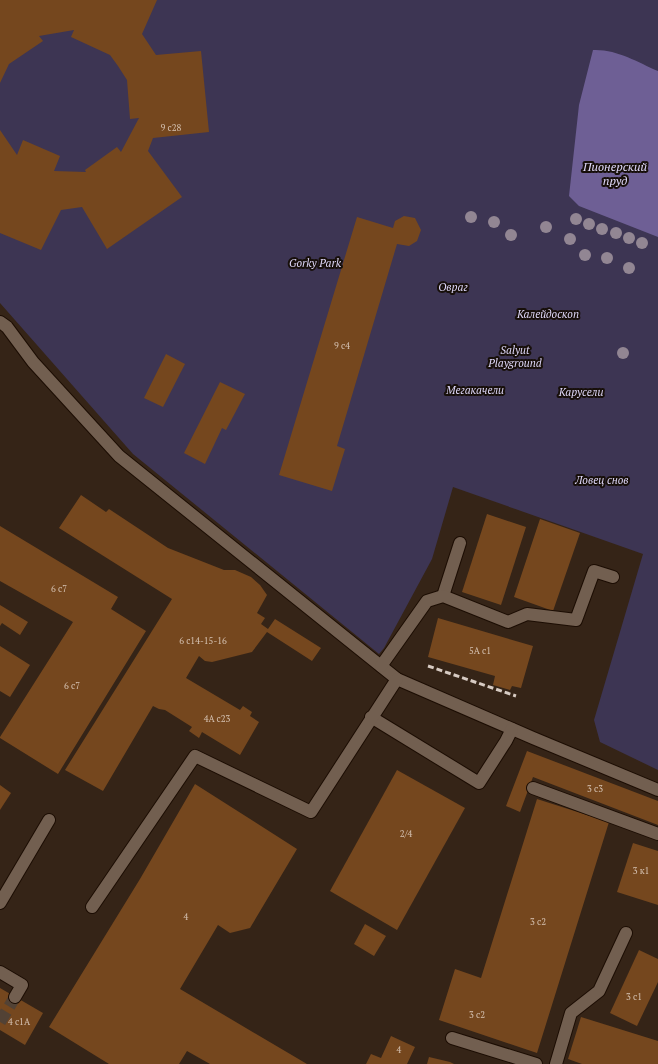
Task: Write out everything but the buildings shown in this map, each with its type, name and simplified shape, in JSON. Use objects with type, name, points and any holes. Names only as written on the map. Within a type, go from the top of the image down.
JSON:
[{"type":"lane","points":[[0,322],[7,327],[6,335],[33,362],[119,456],[397,679],[658,790]]},
{"type":"lane","points":[[443,596],[460,543]]},
{"type":"lane","points":[[381,666],[427,601],[443,596],[508,622],[527,614],[576,620],[594,572],[613,577]]},
{"type":"lane","points":[[92,908],[194,756],[311,812],[397,679]]},
{"type":"lane","points":[[371,717],[479,783],[512,729]]},
{"type":"lane","points":[[533,788],[658,834]]},
{"type":"lane","points":[[0,903],[49,820]]},
{"type":"lane","points":[[556,1064],[571,1013],[599,991],[626,933]]},
{"type":"lane","points":[[0,972],[22,985],[15,997]]},
{"type":"lane","points":[[452,1038],[536,1064]]},
{"type":"green space","name":"Gorky Park","points":[[0,0],[658,0],[658,770],[600,742],[594,720],[643,554],[453,487],[432,559],[384,648],[379,654],[133,454],[0,303]]},
{"type":"water","name":"Пионерский пруд","points":[[593,50],[602,50],[619,54],[658,71],[658,237],[579,206],[569,196],[579,105]]},
{"type":"tunnel","points":[[0,1022],[15,997]]},
{"type":"railway","points":[[428,666],[516,696]]},
{"type":"park label","name":"Овраг","points":[[453,287]]},
{"type":"park label","name":"Калейдоскоп","points":[[548,314]]},
{"type":"park label","name":"Salyut Playground","points":[[515,356]]},
{"type":"park label","name":"Мегакачели","points":[[475,390]]},
{"type":"park label","name":"Карусели","points":[[581,392]]},
{"type":"park label","name":"Ловец снов","points":[[602,480]]}]
